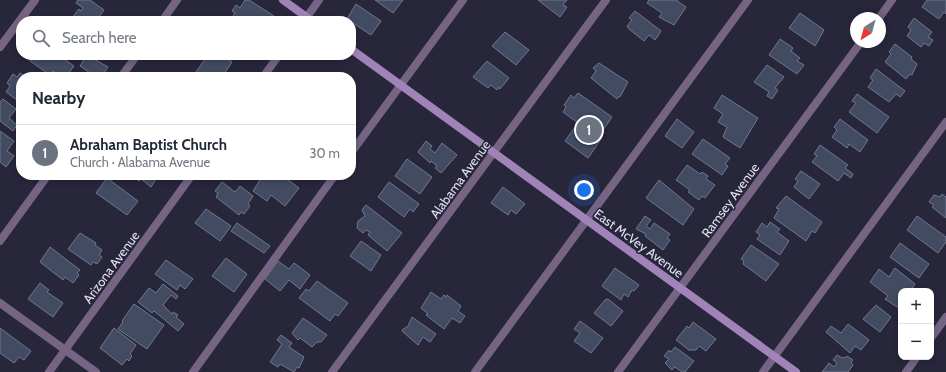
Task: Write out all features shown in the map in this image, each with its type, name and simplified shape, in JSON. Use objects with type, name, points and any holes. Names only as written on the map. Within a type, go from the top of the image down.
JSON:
[{"type":"street","points":[[22,16],[34,0]]},
{"type":"street","points":[[166,16],[177,0]]},
{"type":"street","points":[[283,0],[302,16]]},
{"type":"street","points":[[309,16],[319,0]]},
{"type":"street","points":[[356,147],[463,0]]},
{"type":"street","name":"Alabama Avenue","points":[[332,372],[606,0]]},
{"type":"street","points":[[475,372],[748,0]]},
{"type":"street","points":[[883,12],[892,0]]},
{"type":"street","points":[[0,47],[16,25]]},
{"type":"street","name":"Ramsey Avenue","points":[[618,372],[857,48]]},
{"type":"street","name":"East McVey Avenue","points":[[356,53],[493,154],[680,287],[796,372]]},
{"type":"street","points":[[125,72],[133,60]]},
{"type":"street","points":[[267,72],[275,60]]},
{"type":"street","points":[[762,372],[946,122]]},
{"type":"street","points":[[0,241],[44,180]]},
{"type":"street","name":"Arizona Avenue","points":[[49,372],[188,180]]},
{"type":"street","points":[[193,372],[331,180]]},
{"type":"street","points":[[0,303],[96,372]]},
{"type":"street","points":[[934,334],[946,317]]},
{"type":"street","points":[[906,372],[915,360]]},
{"type":"building","points":[[78,0],[90,0],[104,10],[100,16],[73,16],[79,9],[81,11],[83,8],[76,3]]},
{"type":"building","points":[[245,0],[249,0],[274,16],[233,16],[235,13],[232,11],[236,5],[240,8]]},
{"type":"building","points":[[375,0],[403,0],[393,13]]},
{"type":"building","points":[[538,0],[567,0],[563,5],[567,7],[560,17]]},
{"type":"building","points":[[649,0],[676,0],[686,7],[674,25],[659,17],[662,13],[647,3]]},
{"type":"building","points":[[927,0],[946,0],[946,14],[944,12],[939,19],[922,7]]},
{"type":"building","points":[[356,4],[381,21],[371,35],[356,25],[356,16],[349,16]]},
{"type":"building","points":[[635,11],[661,31],[655,40],[649,35],[644,41],[629,29],[627,26],[632,20],[629,18]]},
{"type":"building","points":[[800,13],[824,30],[815,46],[789,28]]},
{"type":"building","points":[[914,18],[932,32],[928,37],[933,40],[929,46],[924,43],[921,47],[907,36],[911,30],[908,27]]},
{"type":"building","points":[[505,32],[529,50],[516,65],[492,46]]},
{"type":"building","points":[[780,39],[793,48],[791,51],[800,58],[797,61],[804,65],[797,74],[769,55]]},
{"type":"building","points":[[895,44],[912,57],[911,59],[917,64],[912,75],[910,74],[906,79],[885,62],[891,54],[889,52]]},
{"type":"building","points":[[65,60],[74,66],[70,72],[46,72],[30,61]]},
{"type":"building","points":[[84,60],[96,60],[108,67],[104,72],[89,72],[80,66]]},
{"type":"building","points":[[204,60],[229,60],[232,62],[225,72],[196,72]]},
{"type":"building","points":[[487,61],[509,78],[500,89],[499,87],[497,90],[491,85],[488,88],[473,77]]},
{"type":"building","points":[[599,63],[628,82],[620,97],[619,96],[617,99],[591,78],[596,71],[593,68]]},
{"type":"building","points":[[767,65],[784,77],[775,88],[778,90],[772,99],[767,96],[769,92],[754,82]]},
{"type":"building","points":[[876,69],[905,91],[900,97],[896,94],[889,102],[868,87],[873,80],[870,78]]},
{"type":"building","points":[[13,74],[16,76],[16,99],[6,92],[10,86],[7,83]]},
{"type":"building","points":[[578,93],[612,117],[599,136],[602,138],[588,158],[565,141],[578,123],[563,112],[566,107],[564,105],[571,95],[574,98]]},
{"type":"building","points":[[857,94],[889,117],[877,133],[849,112],[856,103],[852,101]]},
{"type":"building","points":[[722,95],[758,118],[740,148],[723,137],[727,127],[718,122],[723,114],[714,108]]},
{"type":"building","points":[[3,99],[16,109],[9,118],[16,124],[13,131],[0,121],[0,102]]},
{"type":"building","points":[[677,119],[694,132],[682,148],[665,136]]},
{"type":"building","points":[[840,119],[868,140],[860,152],[849,144],[847,148],[832,137],[837,130],[834,127]]},
{"type":"building","points":[[0,131],[14,141],[7,151],[14,156],[6,167],[0,162]]},
{"type":"building","points":[[703,139],[730,158],[725,164],[728,166],[722,175],[692,154]]},
{"type":"building","points":[[426,141],[432,146],[430,149],[435,153],[442,143],[457,155],[441,173],[435,168],[437,166],[431,161],[430,163],[418,152]]},
{"type":"building","points":[[820,145],[848,165],[845,168],[853,174],[851,178],[844,173],[838,181],[812,162],[817,156],[814,154]]},
{"type":"building","points":[[407,159],[432,177],[420,194],[395,176]]},
{"type":"building","points":[[687,165],[700,174],[702,172],[708,176],[706,179],[715,185],[705,198],[702,196],[699,200],[688,192],[690,190],[676,180]]},
{"type":"building","points":[[801,171],[820,184],[809,199],[794,187],[798,181],[795,179]]},
{"type":"building","points":[[106,180],[110,180],[138,201],[127,215],[96,193]]},
{"type":"building","points":[[142,180],[155,180],[151,187]]},
{"type":"building","points":[[260,180],[288,180],[299,188],[285,206],[271,195],[267,201],[253,191]]},
{"type":"building","points":[[659,180],[694,209],[683,225],[646,198]]},
{"type":"building","points":[[222,182],[235,192],[240,186],[253,196],[248,204],[250,206],[244,214],[241,212],[239,215],[216,197],[218,193],[215,191]]},
{"type":"building","points":[[389,182],[419,204],[413,212],[410,209],[404,217],[378,197]]},
{"type":"building","points":[[503,187],[525,204],[516,214],[511,210],[508,215],[491,203]]},
{"type":"building","points":[[942,194],[946,197],[946,218],[932,207],[934,205],[929,202],[934,195],[940,197]]},
{"type":"building","points":[[786,196],[822,222],[815,233],[812,231],[806,241],[774,218],[779,209],[776,208]]},
{"type":"building","points":[[366,205],[402,233],[387,251],[368,235],[370,232],[366,230],[363,233],[357,228],[358,221],[365,216],[362,210]]},
{"type":"building","points":[[206,209],[231,226],[220,241],[195,223]]},
{"type":"building","points":[[645,216],[651,220],[646,226],[650,229],[654,223],[670,234],[667,238],[670,240],[663,250],[645,236],[646,234],[636,229]]},
{"type":"building","points":[[917,216],[946,237],[946,242],[938,253],[907,230]]},
{"type":"building","points":[[770,222],[780,229],[777,232],[789,241],[780,255],[757,239],[760,235],[756,232],[762,223],[767,227]]},
{"type":"building","points":[[237,223],[270,246],[264,253],[231,231]]},
{"type":"building","points":[[80,233],[96,243],[95,245],[102,250],[99,255],[102,257],[97,264],[93,262],[91,265],[68,249]]},
{"type":"building","points":[[361,241],[381,255],[371,271],[350,256]]},
{"type":"building","points":[[900,243],[929,264],[919,278],[890,257]]},
{"type":"building","points":[[751,245],[779,264],[766,281],[743,264],[744,261],[741,259]]},
{"type":"building","points":[[50,247],[80,270],[77,273],[79,275],[73,283],[65,277],[63,280],[40,262]]},
{"type":"building","points":[[226,258],[247,274],[234,292],[212,276]]},
{"type":"building","points":[[166,260],[193,279],[185,289],[180,285],[177,290],[155,274]]},
{"type":"building","points":[[278,261],[289,269],[294,263],[310,275],[300,289],[289,280],[280,291],[265,279]]},
{"type":"building","points":[[615,268],[639,285],[634,291],[632,290],[628,297],[624,294],[621,300],[602,286]]},
{"type":"building","points":[[895,268],[915,284],[912,288],[898,288],[897,307],[885,299],[888,296],[870,282],[879,269],[889,277]]},
{"type":"building","points":[[317,281],[348,303],[338,316],[335,314],[330,321],[299,298],[306,289],[309,291]]},
{"type":"building","points":[[40,283],[49,290],[47,292],[63,303],[53,317],[28,299]]},
{"type":"building","points":[[163,284],[178,296],[176,299],[171,295],[163,305],[172,314],[173,312],[178,315],[176,317],[184,324],[178,331],[154,311],[152,313],[138,302],[149,288],[156,293]]},
{"type":"building","points":[[431,292],[441,299],[444,295],[446,297],[447,295],[461,306],[458,311],[465,316],[460,323],[452,318],[444,329],[426,315],[428,314],[421,308]]},
{"type":"building","points":[[608,299],[623,311],[611,326],[594,313],[605,300]]},
{"type":"building","points":[[134,304],[164,325],[147,349],[118,329]]},
{"type":"building","points":[[876,305],[891,317],[880,332],[863,319]]},
{"type":"building","points":[[412,317],[436,334],[430,342],[423,337],[418,345],[403,332],[402,330],[408,326]]},
{"type":"building","points":[[303,318],[327,335],[321,342],[317,342],[312,347],[300,338],[298,340],[292,333]]},
{"type":"building","points":[[580,321],[603,338],[591,353],[574,341],[580,333],[574,329]]},
{"type":"building","points":[[693,322],[716,339],[706,351],[699,346],[696,350],[689,350],[676,340],[687,326],[689,328]]},
{"type":"building","points":[[848,324],[869,340],[861,350],[855,346],[850,353],[826,332],[831,326],[841,333]]},
{"type":"building","points":[[0,328],[31,351],[24,360],[19,357],[14,363],[0,353]]},
{"type":"building","points":[[114,328],[136,345],[130,354],[132,356],[129,361],[127,359],[122,365],[100,348]]},
{"type":"building","points":[[281,335],[292,343],[289,347],[304,357],[299,368],[297,367],[294,372],[280,364],[278,367],[270,362],[282,344],[277,340]]},
{"type":"building","points":[[675,347],[694,361],[685,372],[682,372],[675,367],[672,370],[665,363],[669,359],[664,356],[669,350],[671,352]]},
{"type":"building","points":[[837,355],[842,358],[847,356],[853,360],[851,362],[853,365],[848,372],[822,372],[829,363],[834,367],[837,363],[833,360]]},
{"type":"place","name":"Abraham Baptist Church","points":[[589,130]]}]
